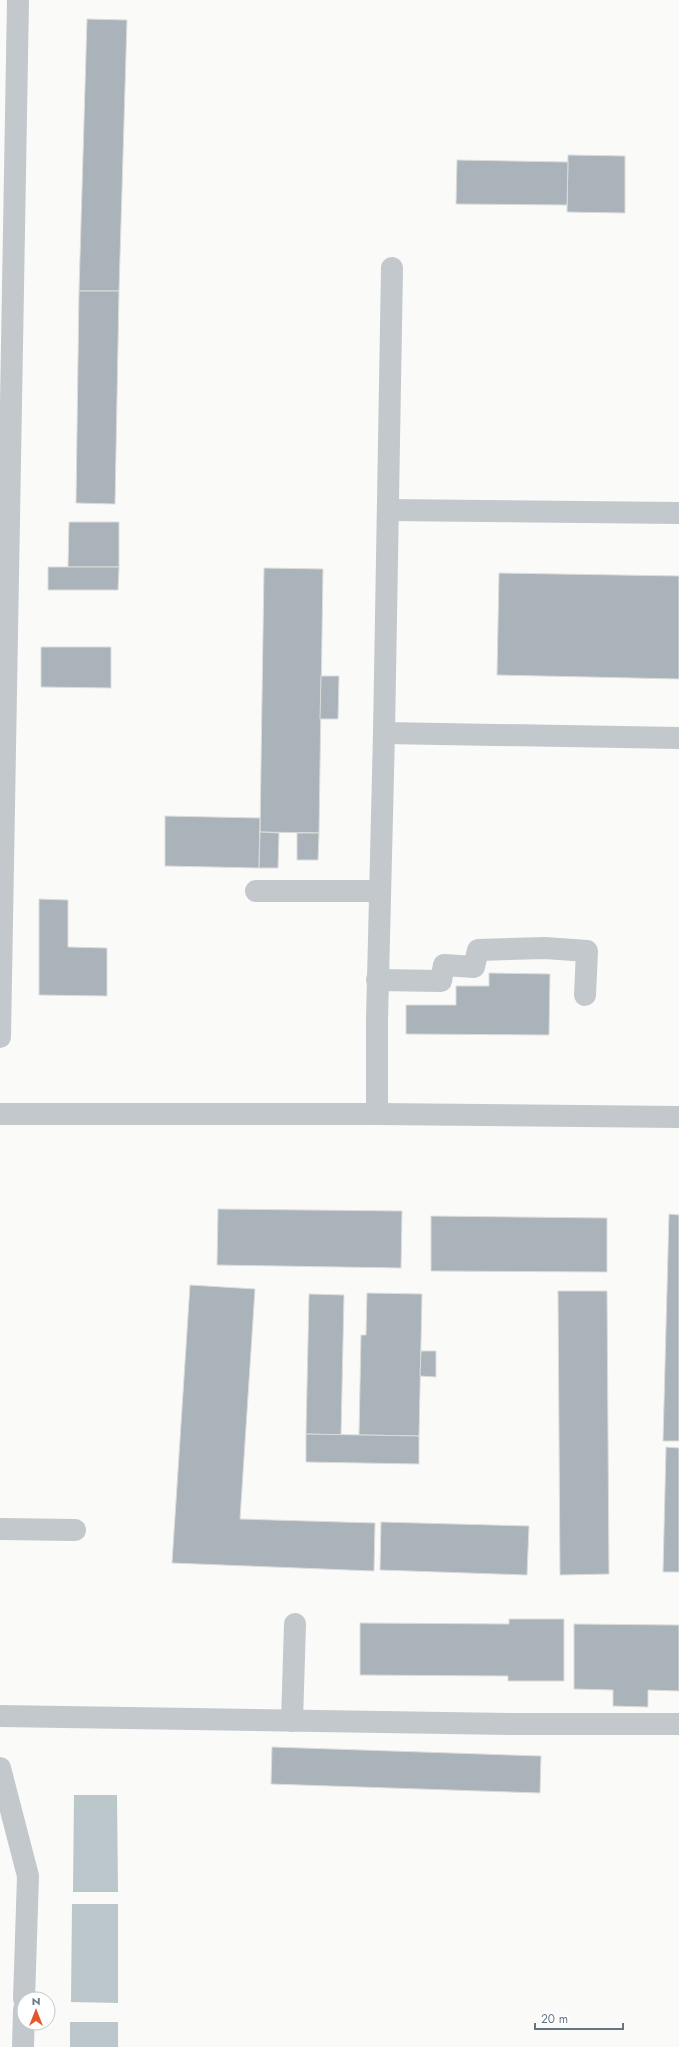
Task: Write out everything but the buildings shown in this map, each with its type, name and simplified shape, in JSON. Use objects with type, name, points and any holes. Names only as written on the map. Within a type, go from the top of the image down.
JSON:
[{"type":"street","points":[[0,1037],[18,0]]},
{"type":"street","points":[[376,1114],[377,980],[384,733],[392,268]]},
{"type":"street","points":[[388,510],[679,514]]},
{"type":"street","points":[[384,733],[679,738]]},
{"type":"street","points":[[256,891],[380,891]]},
{"type":"street","points":[[377,980],[441,981],[444,965],[474,966],[478,950],[552,948],[587,951],[585,995]]},
{"type":"street","points":[[0,1114],[376,1114],[679,1117]]},
{"type":"street","points":[[0,1529],[75,1530]]},
{"type":"street","points":[[292,1721],[294,1624]]},
{"type":"street","points":[[0,1716],[292,1721],[679,1724]]},
{"type":"street","points":[[0,1768],[28,1876],[24,1991]]},
{"type":"street","points":[[23,2031],[23,2047]]},
{"type":"shaded area","points":[[74,1795],[117,1795],[118,1892],[73,1892]]},
{"type":"shaded area","points":[[72,1904],[118,1904],[118,2003],[71,2002]]},
{"type":"shaded area","points":[[70,2022],[118,2022],[118,2047],[70,2047]]}]
